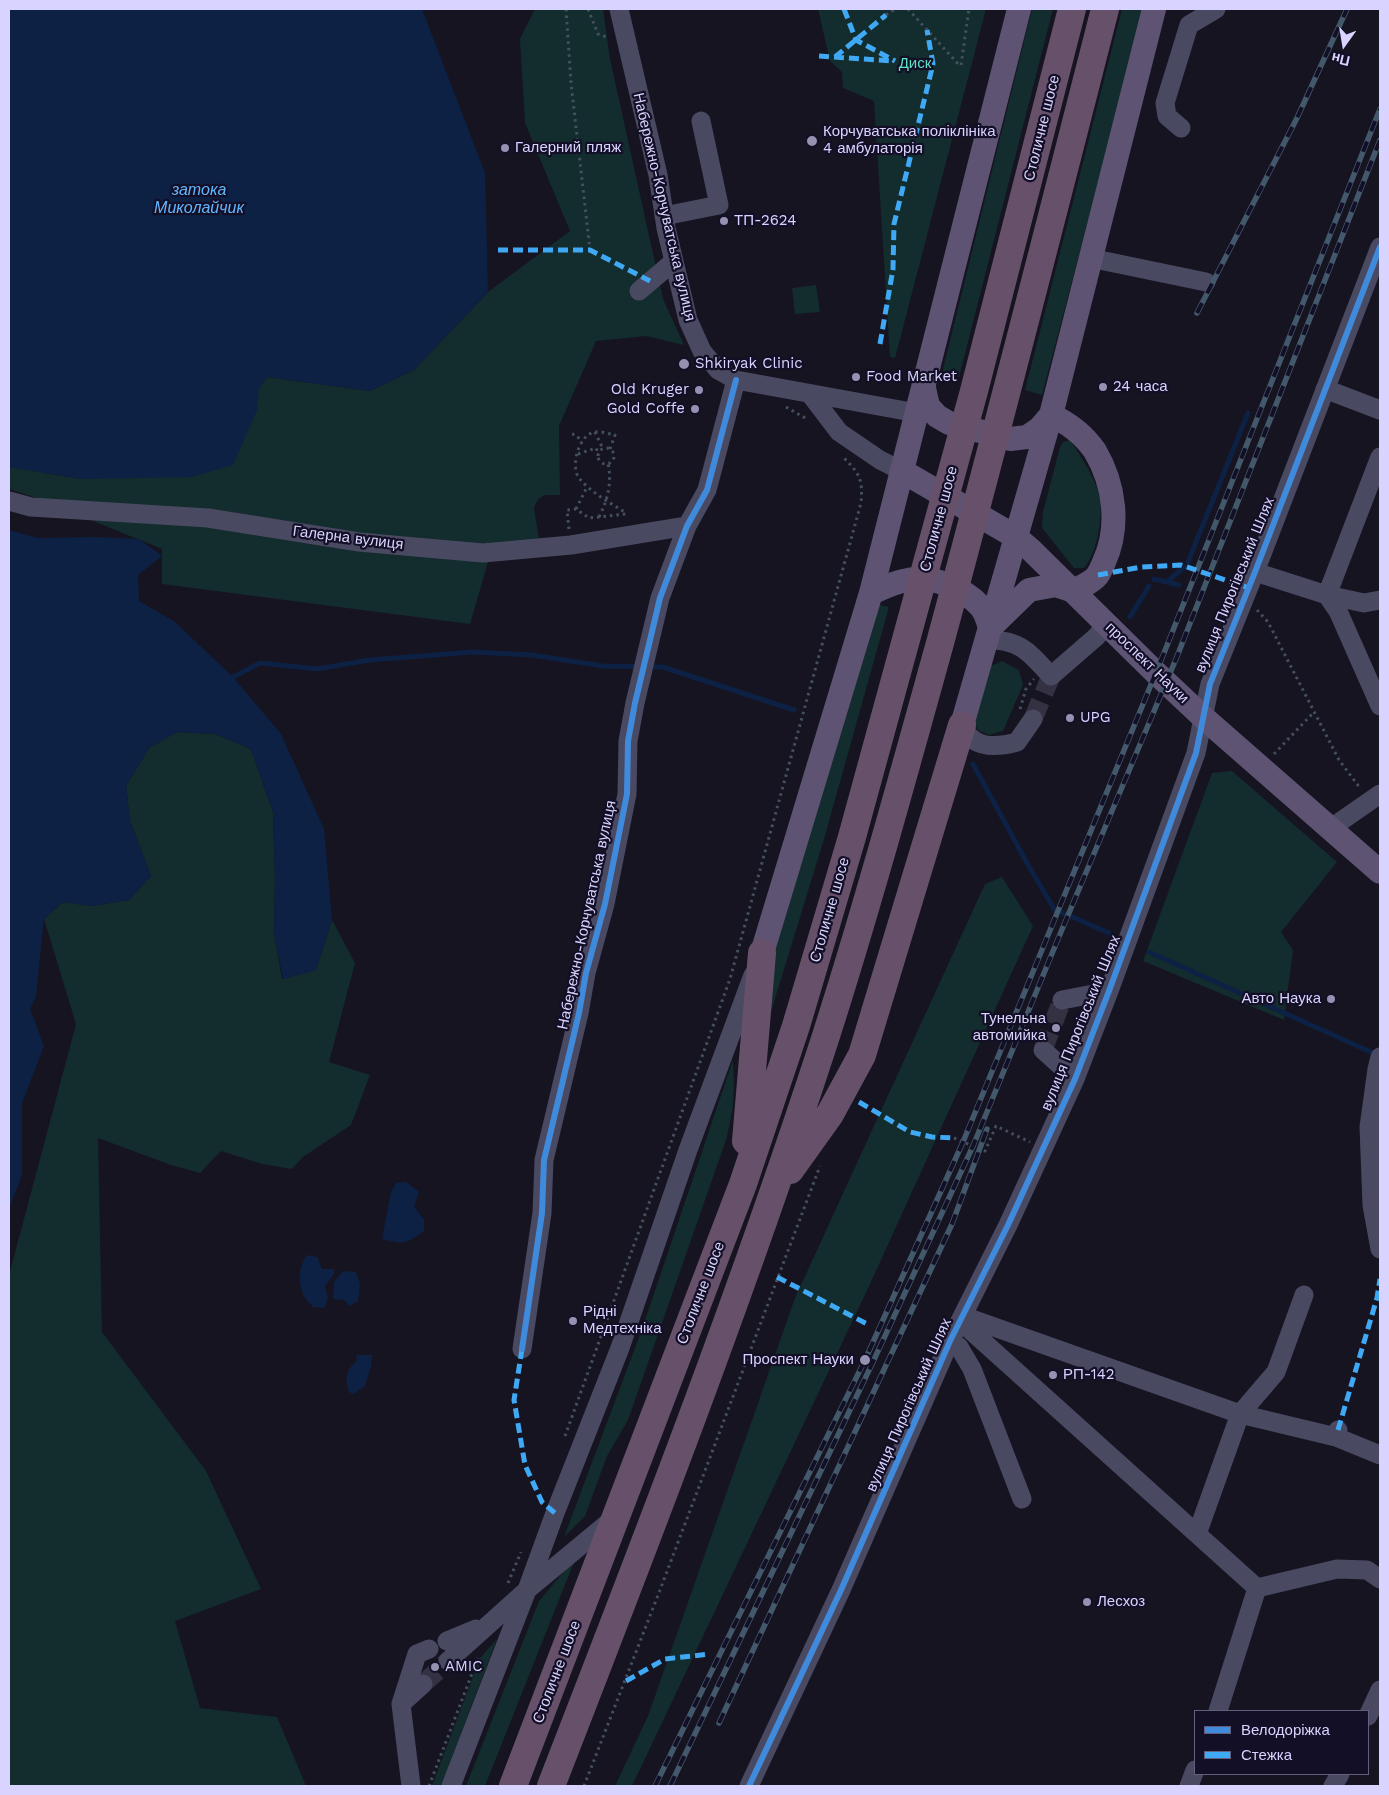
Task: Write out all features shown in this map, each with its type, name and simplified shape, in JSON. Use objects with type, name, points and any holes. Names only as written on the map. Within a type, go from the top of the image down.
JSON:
[{"type":"highway","name":"Столичне шосе","points":[[513,1786],[743,1184],[796,1026],[852,837],[974,391],[1072,9]]},
{"type":"highway","name":"Столичне шосе","points":[[551,1786],[636,1569],[774,1194],[826,1036],[884,846],[1006,399],[1105,9]]},
{"type":"highway","points":[[774,1194],[830,1114],[862,1055],[962,725]]},
{"type":"highway","points":[[743,1184],[762,953]]},
{"type":"main road","points":[[762,953],[871,593],[1019,9]]},
{"type":"main road","points":[[962,725],[1051,415],[1154,9]]},
{"type":"main road","points":[[924,388],[928,406],[937,416],[949,423],[1010,439],[1027,437],[1040,428],[1051,415]]},
{"type":"main road","points":[[988,634],[1028,590],[1056,585],[1074,591],[1091,582],[1098,575],[1111,547],[1115,522],[1112,499],[1107,478],[1095,451],[1066,422],[1051,415]]},
{"type":"main road","name":"проспект Науки","points":[[902,471],[1030,548],[1204,718],[1380,872]]},
{"type":"main road","points":[[871,593],[904,580],[932,580],[947,585],[972,598],[982,609],[988,634]]},
{"type":"street","name":"Набережно-Корчуватська вулиця","points":[[522,1349],[542,1213],[544,1160],[579,1013],[586,972],[607,895],[627,794],[628,741],[643,668],[660,598],[687,526],[707,490],[736,380],[718,370],[702,350],[688,320],[664,216],[658,175],[619,9]]},
{"type":"street","points":[[1181,128],[1167,116],[1165,104],[1189,25],[1216,9]]},
{"type":"street","points":[[664,216],[719,205],[701,121]]},
{"type":"street","name":"вулиця Пирогівський Шлях","points":[[749,1786],[841,1590],[950,1341],[1075,1079],[1196,753],[1210,684],[1380,247]]},
{"type":"street","points":[[1090,258],[1206,282]]},
{"type":"street","points":[[639,291],[674,262]]},
{"type":"street","points":[[736,380],[917,413]]},
{"type":"street","points":[[1325,389],[1380,410]]},
{"type":"street","points":[[810,394],[839,432],[880,460],[902,471]]},
{"type":"street","points":[[1327,596],[1380,457]]},
{"type":"street","name":"Галерна вулиця","points":[[9,501],[31,507],[208,518],[359,542],[483,553],[571,545],[687,526]]},
{"type":"street","points":[[1255,572],[1327,596],[1372,602],[1380,617]]},
{"type":"street","points":[[1327,596],[1338,611],[1380,706]]},
{"type":"street","points":[[988,634],[1020,646],[1034,656],[1047,672],[1096,637],[1107,624]]},
{"type":"street","points":[[962,725],[966,734],[976,742],[1004,745],[1017,742],[1026,716]]},
{"type":"street","points":[[1331,828],[1371,792]]},
{"type":"street","points":[[451,1786],[527,1590],[554,1513],[620,1348],[688,1150],[762,953]]},
{"type":"street","points":[[1062,1000],[1109,990]]},
{"type":"street","points":[[1043,1050],[1075,1079]]},
{"type":"street","points":[[1380,1057],[1376,1070],[1372,1205],[1380,1249]]},
{"type":"street","points":[[1197,1534],[1240,1414],[1276,1372],[1304,1295]]},
{"type":"street","points":[[963,1316],[1240,1414],[1337,1434],[1380,1455]]},
{"type":"street","points":[[963,1316],[968,1328],[1257,1588]]},
{"type":"street","points":[[950,1341],[959,1347],[972,1369],[1022,1499]]},
{"type":"street","points":[[448,1661],[527,1590],[618,1514]]},
{"type":"street","points":[[1257,1588],[1336,1569],[1367,1570],[1380,1579]]},
{"type":"street","points":[[1218,1710],[1257,1588]]},
{"type":"street","points":[[447,1641],[489,1624]]},
{"type":"street","points":[[411,1786],[401,1704],[417,1654],[429,1649]]},
{"type":"street","points":[[401,1704],[423,1684]]},
{"type":"street","points":[[1369,1714],[1380,1690]]},
{"type":"street","points":[[1189,1786],[1194,1773]]},
{"type":"path","points":[[566,9],[571,83],[590,250]]},
{"type":"path","points":[[588,9],[598,34],[611,39]]},
{"type":"path","points":[[886,15],[895,9]]},
{"type":"path","points":[[908,9],[960,66],[969,9]]},
{"type":"path","points":[[782,405],[805,417],[812,424]]},
{"type":"path","points":[[595,432],[603,448]]},
{"type":"path","points":[[571,545],[566,510],[576,509],[589,518],[626,514],[587,487],[577,476],[575,466],[578,454],[582,442],[587,436],[595,432],[615,436],[610,449]]},
{"type":"path","points":[[572,434],[576,434],[582,442]]},
{"type":"path","points":[[578,454],[596,448],[602,462],[608,463],[614,458],[614,455],[610,449],[603,448]]},
{"type":"path","points":[[599,455],[603,448]]},
{"type":"path","points":[[565,1436],[730,979],[861,503],[862,487],[857,470],[844,457]]},
{"type":"path","points":[[599,517],[607,500],[610,485],[608,463]]},
{"type":"path","points":[[576,509],[587,487]]},
{"type":"path","points":[[1245,596],[1268,622],[1339,760],[1371,792]]},
{"type":"path","points":[[1026,716],[1026,689],[1047,672]]},
{"type":"path","points":[[1272,756],[1314,712]]},
{"type":"path","points":[[954,1138],[985,1151],[996,1126],[1043,1148]]},
{"type":"path","points":[[584,1786],[821,1164]]},
{"type":"path","points":[[506,1589],[524,1546]]},
{"type":"path","points":[[428,1786],[478,1656]]},
{"type":"green space","points":[[535,9],[603,9],[610,59],[663,299],[684,345],[646,336],[596,341],[559,426],[560,495],[545,495],[538,499],[534,508],[539,539],[493,545],[470,624],[162,584],[162,549],[34,497],[9,489],[9,456],[45,473],[81,479],[9,349],[9,323],[259,387],[267,377],[370,391],[414,370],[488,292],[570,231],[525,123],[520,39]]},
{"type":"green space","name":"Диск","points":[[818,9],[986,9],[895,358],[890,357],[874,101],[843,88],[842,72],[830,61]]},
{"type":"green space","points":[[1032,9],[1053,9],[959,377],[942,373]]},
{"type":"green space","points":[[1122,9],[1144,9],[1042,395],[1025,390]]},
{"type":"green space","points":[[816,285],[820,312],[795,314],[792,288]]},
{"type":"green space","points":[[1070,440],[1092,476],[1101,506],[1096,545],[1089,562],[1084,568],[1074,568],[1042,528],[1043,512],[1060,447],[1063,442]]},
{"type":"green space","points":[[876,604],[889,607],[824,839],[763,1038],[768,973]]},
{"type":"green space","points":[[1002,661],[1019,670],[1023,685],[1003,731],[989,735],[978,730],[974,721],[991,666]]},
{"type":"green space","points":[[177,732],[216,734],[251,749],[273,812],[274,933],[282,979],[316,970],[332,920],[355,963],[329,1062],[370,1075],[351,1125],[303,1157],[292,1169],[262,1164],[221,1151],[200,1173],[171,1165],[98,1138],[102,1332],[206,1471],[261,1589],[175,1621],[200,1708],[277,1717],[306,1786],[9,1786],[9,1275],[76,1024],[44,919],[63,902],[91,906],[129,900],[151,876],[130,821],[126,786],[149,748]]},
{"type":"green space","points":[[1232,771],[1337,862],[1281,932],[1293,950],[1284,1020],[1143,961],[1212,773]]},
{"type":"green space","points":[[1002,877],[1033,926],[870,1284],[632,1786],[615,1786],[648,1716],[795,1298],[985,884]]},
{"type":"green space","points":[[733,1060],[733,1100],[726,1140],[628,1420],[607,1456],[585,1516],[564,1537],[641,1332]]},
{"type":"green space","points":[[576,1557],[485,1786],[466,1786],[539,1601]]},
{"type":"green space","points":[[497,1639],[441,1786],[432,1786],[480,1658]]},
{"type":"water","name":"затока Миколайчик","points":[[9,9],[422,9],[485,173],[488,292],[414,370],[370,391],[267,377],[259,388],[257,410],[233,465],[191,477],[81,479],[9,467]]},
{"type":"water","points":[[9,530],[38,538],[95,537],[139,539],[162,556],[138,575],[139,601],[175,622],[233,677],[281,734],[324,829],[332,920],[316,970],[283,979],[274,933],[273,812],[251,749],[216,734],[177,732],[149,748],[126,786],[130,821],[151,876],[129,900],[91,906],[63,902],[44,919],[36,996],[30,1009],[44,1046],[22,1103],[22,1175],[9,1209]]},
{"type":"water","points":[[406,1182],[419,1192],[414,1206],[424,1220],[424,1231],[413,1239],[400,1243],[382,1239],[391,1192],[396,1183]]},
{"type":"water","points":[[307,1255],[317,1257],[322,1269],[334,1269],[334,1274],[325,1286],[328,1299],[324,1308],[313,1307],[306,1299],[301,1288],[301,1270]]},
{"type":"water","points":[[343,1271],[356,1272],[360,1284],[358,1301],[349,1306],[344,1300],[333,1299],[334,1282]]},
{"type":"water","points":[[356,1355],[372,1355],[365,1386],[353,1394],[349,1392],[347,1375],[350,1368],[357,1361]]},
{"type":"waterway","points":[[1188,562],[1248,413]]},
{"type":"waterway","points":[[1168,581],[1184,567]]},
{"type":"waterway","points":[[1154,579],[1179,585]]},
{"type":"waterway","points":[[1130,617],[1149,586]]},
{"type":"waterway","points":[[233,677],[260,663],[317,669],[370,660],[473,652],[532,655],[603,666],[663,667],[794,710]]},
{"type":"waterway","points":[[973,764],[1054,909],[1109,933]]},
{"type":"waterway","points":[[1149,952],[1373,1053]]},
{"type":"tunnel","points":[[1033,719],[1051,676]]},
{"type":"tunnel","points":[[1043,1050],[1062,1000]]},
{"type":"tunnel","points":[[423,1684],[448,1661]]},
{"type":"railway","points":[[1197,313],[1297,118],[1347,9]]},
{"type":"railway","points":[[655,1786],[865,1360],[963,1142],[1164,653],[1380,109]]},
{"type":"railway","points":[[670,1786],[872,1364],[973,1146],[1176,659],[1380,140]]},
{"type":"railway","points":[[719,1723],[952,1224],[987,1129]]},
{"type":"marked path","points":[[844,9],[856,40],[895,61]]},
{"type":"marked path","points":[[835,57],[886,15]]},
{"type":"marked path","points":[[880,344],[893,269],[894,224],[933,64],[927,30]]},
{"type":"marked path","points":[[819,56],[892,61]]},
{"type":"marked path","points":[[498,250],[590,250],[650,281]]},
{"type":"marked path","points":[[1098,575],[1141,567],[1181,565],[1249,588]]},
{"type":"marked path","points":[[859,1102],[910,1132],[932,1137],[954,1138]]},
{"type":"marked path","points":[[777,1277],[869,1325]]},
{"type":"marked path","points":[[1338,1430],[1377,1298],[1380,1279]]},
{"type":"marked path","points":[[522,1349],[514,1400],[525,1465],[542,1502],[555,1513]]},
{"type":"marked path","points":[[626,1681],[665,1659],[710,1654]]},
{"type":"cycle path","points":[[749,1786],[841,1590],[950,1341],[1008,1225],[1075,1079],[1196,753],[1210,684],[1380,247]]},
{"type":"cycle path","points":[[522,1349],[542,1213],[544,1160],[579,1013],[586,973],[605,904],[627,794],[628,741],[635,703],[660,598],[687,526],[707,490],[736,380]]},
{"type":"place","name":"Корчуватська поліклініка 4 амбулаторія","points":[[812,141]]},
{"type":"place","name":"Галерний пляж","points":[[505,148]]},
{"type":"place","name":"ТП-2624","points":[[724,221]]},
{"type":"place","name":"Shkiryak Clinic","points":[[684,364]]},
{"type":"place","name":"Food Market","points":[[856,377]]},
{"type":"place","name":"24 часа","points":[[1103,387]]},
{"type":"place","name":"Old Kruger","points":[[699,390]]},
{"type":"place","name":"Gold Coffe","points":[[695,409]]},
{"type":"place","name":"UPG","points":[[1070,718]]},
{"type":"place","name":"Авто Наука","points":[[1331,999]]},
{"type":"place","name":"Тунельна автомийка","points":[[1056,1028]]},
{"type":"place","name":"Рідні Медтехніка","points":[[573,1321]]},
{"type":"place","name":"Проспект Науки","points":[[865,1360]]},
{"type":"place","name":"РП-142","points":[[1053,1375]]},
{"type":"place","name":"Лесхоз","points":[[1087,1602]]},
{"type":"place","name":"AMIC","points":[[435,1667]]}]
